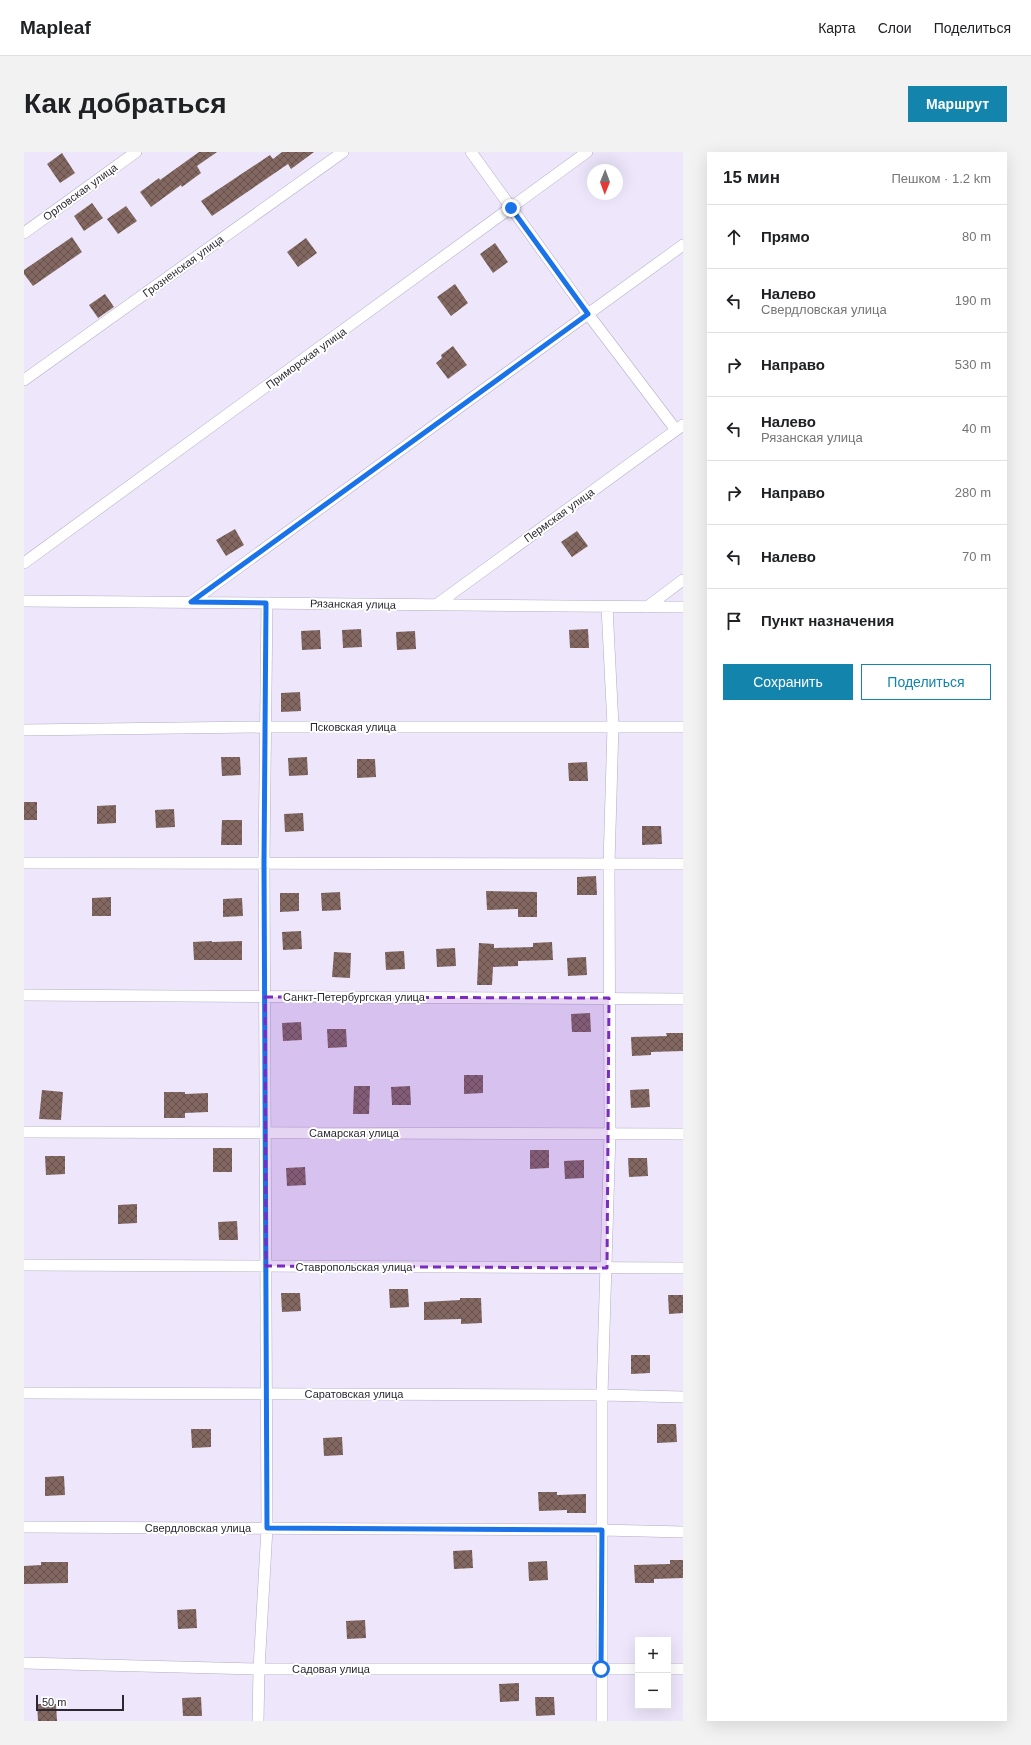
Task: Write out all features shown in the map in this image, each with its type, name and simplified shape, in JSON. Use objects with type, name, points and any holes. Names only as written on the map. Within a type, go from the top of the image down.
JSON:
[{"type":"street","name":"Орловская улица","points":[[24,233],[136,152]]},
{"type":"street","name":"Грозненская улица","points":[[24,380],[343,152]]},
{"type":"street","points":[[471,152],[588,314],[680,427]]},
{"type":"street","name":"Приморская улица","points":[[24,563],[588,152]]},
{"type":"street","points":[[191,602],[683,245]]},
{"type":"street","name":"Пермская улица","points":[[436,605],[680,427]]},
{"type":"street","points":[[647,607],[683,580]]},
{"type":"street","name":"Рязанская улица","points":[[24,601],[683,607]]},
{"type":"street","points":[[258,1721],[259,1669],[267,1528],[264,863],[266,603]]},
{"type":"street","points":[[602,1721],[602,1395],[610,1133],[609,864],[613,726],[607,606]]},
{"type":"street","name":"Псковская улица","points":[[24,730],[265,727],[683,727]]},
{"type":"street","points":[[24,863],[683,864]]},
{"type":"street","name":"Санкт-Петербургская улица","points":[[24,995],[683,999]]},
{"type":"street","name":"Самарская улица","points":[[24,1132],[683,1134]]},
{"type":"street","name":"Ставропольская улица","points":[[24,1265],[683,1268]]},
{"type":"street","name":"Саратовская улица","points":[[24,1394],[602,1395],[683,1397]]},
{"type":"street","name":"Свердловская улица","points":[[24,1527],[602,1530],[683,1532]]},
{"type":"street","name":"Садовая улица","points":[[24,1663],[259,1669],[635,1669]]},
{"type":"street","points":[[671,1669],[683,1669]]},
{"type":"highlighted area","points":[[265,997],[609,998],[607,1268],[266,1266]]},
{"type":"building","points":[[199,152],[217,152],[197,166],[201,173],[182,187],[181,185],[151,207],[140,192],[159,178],[160,180]]},
{"type":"building","points":[[282,152],[314,152],[291,169],[288,164],[212,216],[201,201],[270,155],[273,159]]},
{"type":"building","points":[[62,153],[75,173],[60,183],[47,164]]},
{"type":"building","points":[[92,203],[103,218],[84,231],[74,216]]},
{"type":"building","points":[[126,206],[137,221],[118,234],[107,219]]},
{"type":"building","points":[[72,237],[82,252],[33,286],[24,274],[24,270]]},
{"type":"building","points":[[306,238],[317,253],[298,267],[287,252]]},
{"type":"building","points":[[495,243],[508,262],[493,273],[480,254]]},
{"type":"building","points":[[455,284],[468,303],[451,316],[437,297]]},
{"type":"building","points":[[105,294],[114,307],[98,318],[89,305]]},
{"type":"building","points":[[453,346],[467,365],[448,379],[436,363],[442,358],[441,355]]},
{"type":"building","points":[[235,529],[244,545],[226,556],[216,540]]},
{"type":"building","points":[[577,531],[588,546],[572,557],[561,542]]},
{"type":"building","points":[[361,629],[362,647],[343,648],[342,630]]},
{"type":"building","points":[[588,629],[589,648],[570,648],[569,630]]},
{"type":"building","points":[[320,630],[321,649],[302,650],[301,631]]},
{"type":"building","points":[[415,631],[416,649],[397,650],[396,632]]},
{"type":"building","points":[[300,692],[301,711],[281,712],[281,693]]},
{"type":"building","points":[[221,757],[240,757],[241,775],[222,776]]},
{"type":"building","points":[[307,757],[308,775],[289,776],[288,758]]},
{"type":"building","points":[[357,759],[375,759],[376,777],[357,778]]},
{"type":"building","points":[[587,762],[588,781],[569,781],[568,763]]},
{"type":"building","points":[[24,802],[37,802],[37,820],[24,820]]},
{"type":"building","points":[[116,805],[116,823],[97,824],[97,806]]},
{"type":"building","points":[[174,809],[175,827],[156,828],[155,810]]},
{"type":"building","points":[[303,813],[304,831],[285,832],[284,814]]},
{"type":"building","points":[[222,820],[242,820],[242,845],[221,845]]},
{"type":"building","points":[[642,826],[661,826],[662,844],[642,845]]},
{"type":"building","points":[[596,876],[597,895],[577,895],[577,877]]},
{"type":"building","points":[[486,891],[537,892],[537,917],[518,917],[518,909],[487,910]]},
{"type":"building","points":[[340,892],[341,910],[322,911],[321,893]]},
{"type":"building","points":[[280,893],[299,893],[299,911],[280,912]]},
{"type":"building","points":[[111,897],[111,916],[92,916],[92,898]]},
{"type":"building","points":[[242,898],[243,916],[223,917],[223,899]]},
{"type":"building","points":[[301,931],[302,949],[283,950],[282,932]]},
{"type":"building","points":[[242,941],[242,960],[194,960],[193,942]]},
{"type":"building","points":[[552,942],[553,960],[518,961],[518,966],[493,967],[492,985],[477,985],[479,943],[494,944],[494,948],[533,947],[533,943]]},
{"type":"building","points":[[455,948],[456,966],[437,967],[436,949]]},
{"type":"building","points":[[404,951],[405,969],[386,970],[385,952]]},
{"type":"building","points":[[334,952],[351,953],[350,978],[332,977]]},
{"type":"building","points":[[586,957],[587,975],[568,976],[567,958]]},
{"type":"building","points":[[590,1013],[591,1032],[572,1032],[571,1014]]},
{"type":"building","points":[[301,1022],[302,1040],[283,1041],[282,1023]]},
{"type":"building","points":[[327,1029],[346,1029],[347,1047],[328,1048]]},
{"type":"building","points":[[666,1033],[683,1033],[683,1051],[651,1052],[651,1055],[632,1056],[631,1037],[667,1036]]},
{"type":"building","points":[[464,1075],[483,1075],[483,1093],[464,1094]]},
{"type":"building","points":[[354,1086],[370,1086],[369,1114],[353,1114]]},
{"type":"building","points":[[410,1086],[411,1105],[392,1105],[391,1087]]},
{"type":"building","points":[[649,1089],[650,1107],[631,1108],[630,1090]]},
{"type":"building","points":[[42,1090],[63,1092],[61,1120],[39,1119]]},
{"type":"building","points":[[164,1092],[185,1092],[185,1094],[208,1093],[208,1112],[185,1113],[185,1118],[164,1118]]},
{"type":"building","points":[[213,1148],[232,1148],[232,1172],[213,1172]]},
{"type":"building","points":[[530,1150],[549,1150],[549,1168],[530,1169]]},
{"type":"building","points":[[45,1156],[65,1156],[65,1174],[46,1175]]},
{"type":"building","points":[[628,1158],[647,1158],[648,1176],[629,1177]]},
{"type":"building","points":[[584,1160],[584,1178],[565,1179],[564,1161]]},
{"type":"building","points":[[305,1167],[306,1185],[287,1186],[286,1168]]},
{"type":"building","points":[[137,1204],[137,1223],[118,1224],[118,1205]]},
{"type":"building","points":[[237,1221],[238,1240],[219,1240],[218,1222]]},
{"type":"building","points":[[389,1289],[408,1289],[409,1307],[390,1308]]},
{"type":"building","points":[[281,1293],[300,1293],[301,1311],[282,1312]]},
{"type":"building","points":[[668,1295],[683,1295],[683,1313],[669,1314]]},
{"type":"building","points":[[460,1298],[481,1298],[482,1323],[461,1324],[461,1319],[424,1320],[424,1302],[460,1300]]},
{"type":"building","points":[[631,1355],[650,1355],[650,1373],[631,1374]]},
{"type":"building","points":[[657,1424],[676,1424],[677,1442],[657,1443]]},
{"type":"building","points":[[191,1429],[211,1429],[211,1447],[192,1448]]},
{"type":"building","points":[[342,1437],[343,1455],[324,1456],[323,1438]]},
{"type":"building","points":[[64,1476],[65,1495],[45,1496],[45,1477]]},
{"type":"building","points":[[538,1492],[557,1492],[557,1495],[586,1494],[586,1513],[567,1513],[567,1510],[539,1511]]},
{"type":"building","points":[[472,1550],[473,1568],[454,1569],[453,1551]]},
{"type":"building","points":[[670,1560],[683,1560],[683,1578],[654,1579],[654,1583],[635,1583],[634,1565],[670,1564]]},
{"type":"building","points":[[547,1561],[548,1580],[529,1581],[528,1562]]},
{"type":"building","points":[[41,1562],[68,1562],[68,1583],[24,1584],[24,1566],[41,1565]]},
{"type":"building","points":[[196,1609],[197,1628],[178,1629],[177,1610]]},
{"type":"building","points":[[365,1620],[366,1638],[347,1639],[346,1621]]},
{"type":"building","points":[[519,1683],[519,1701],[500,1702],[499,1684]]},
{"type":"building","points":[[201,1697],[202,1716],[183,1716],[182,1698]]},
{"type":"building","points":[[535,1697],[554,1697],[555,1715],[536,1716]]},
{"type":"building","points":[[37,1704],[56,1704],[57,1721],[38,1721]]},
{"type":"route","points":[[511,208],[588,314],[191,602],[266,603],[264,863],[267,1528],[602,1530],[601,1669]]}]
